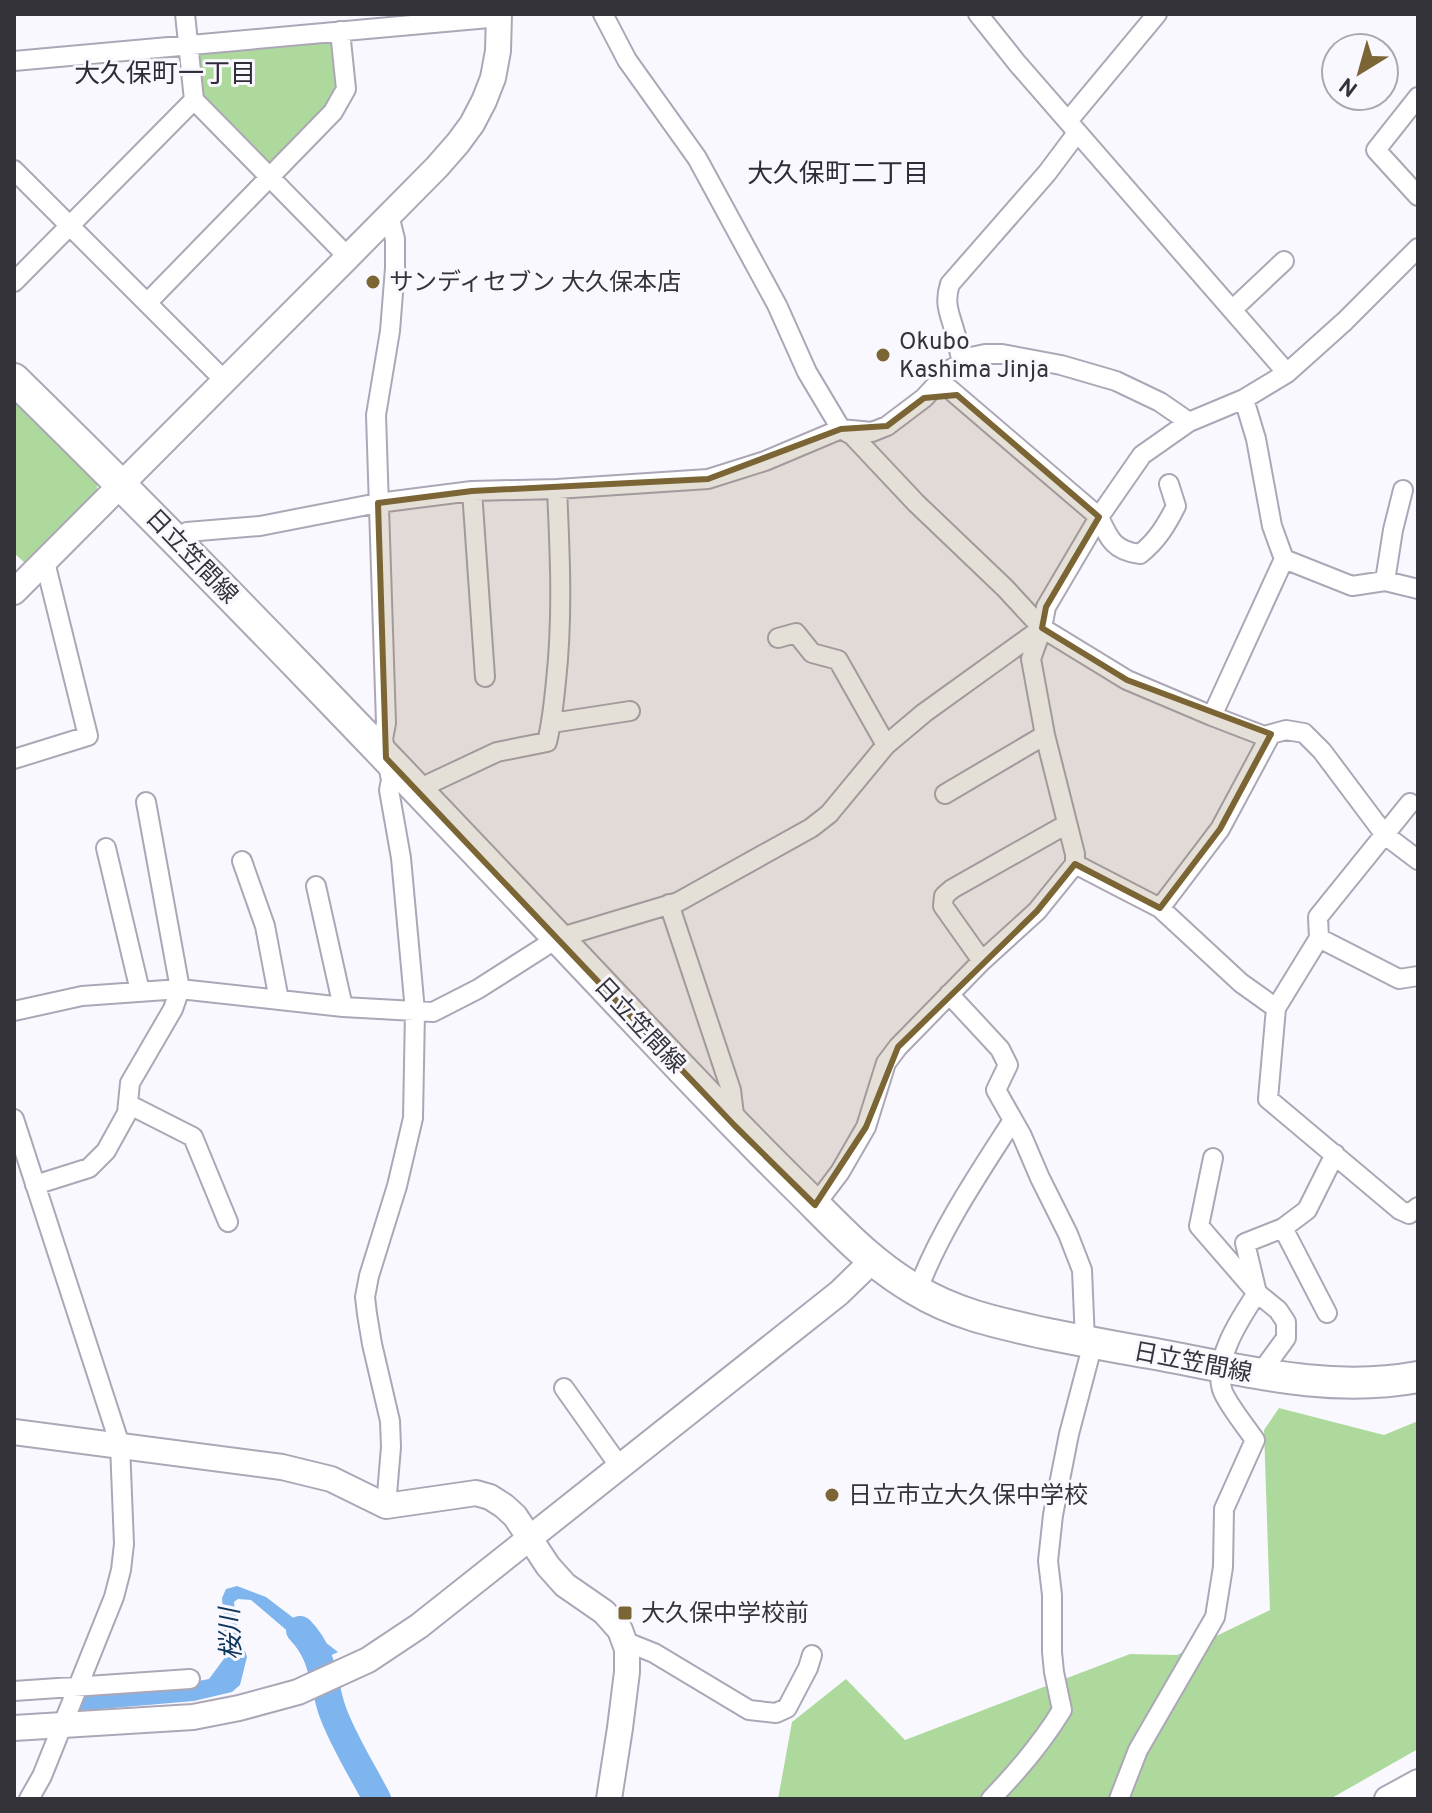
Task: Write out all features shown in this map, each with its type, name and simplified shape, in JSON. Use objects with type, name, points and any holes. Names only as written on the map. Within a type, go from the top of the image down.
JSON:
[{"type":"main road","name":"日立笠間線","points":[[14,379],[177,540],[735,1126],[844,1236],[917,1292],[969,1316],[1259,1375],[1328,1383],[1389,1382],[1418,1377]]},
{"type":"street","points":[[185,14],[194,100],[348,257]]},
{"type":"street","points":[[603,14],[627,60],[697,158],[777,305],[807,372],[841,429],[852,435],[1042,628],[1127,680],[1212,716],[1264,736],[1286,730],[1304,733],[1322,751],[1385,835],[1418,860]]},
{"type":"street","points":[[978,14],[1017,63],[1287,373]]},
{"type":"street","points":[[962,363],[948,311],[946,296],[950,284],[1047,173],[1073,127],[1157,14]]},
{"type":"street","points":[[14,61],[500,16],[493,78],[484,101],[472,124],[437,167],[14,592]]},
{"type":"street","points":[[147,303],[333,112],[346,89],[340,31]]},
{"type":"street","points":[[1418,97],[1376,150],[1418,196]]},
{"type":"street","points":[[14,282],[194,100]]},
{"type":"street","points":[[14,170],[224,380]]},
{"type":"street","points":[[386,1506],[390,1421],[372,1344],[365,1297],[413,1118],[415,1011],[401,858],[383,739],[386,723],[376,415],[390,331],[395,268],[395,239],[389,215]]},
{"type":"street","points":[[815,1205],[840,1172],[866,1127],[886,1063],[898,1047],[982,961],[1037,911],[1075,864],[1031,659],[1046,607],[1099,517],[1142,455],[1189,422],[1244,399],[1287,373],[1345,321],[1418,248]]},
{"type":"street","points":[[1232,310],[1284,261]]},
{"type":"street","points":[[177,540],[187,532],[260,526],[378,503],[472,491],[708,479],[765,461],[841,429],[872,432],[887,426],[924,398],[951,369],[971,357],[985,354],[1002,354],[1061,365],[1116,381],[1160,402],[1189,422]]},
{"type":"street","points":[[939,380],[1099,517],[1109,539],[1125,552],[1140,554],[1164,529],[1176,506],[1169,484]]},
{"type":"street","points":[[924,398],[957,395]]},
{"type":"street","points":[[1212,716],[1284,559],[1272,526],[1256,439],[1244,399]]},
{"type":"street","points":[[416,790],[497,752],[547,742],[552,723],[558,659],[561,590],[557,489]]},
{"type":"street","points":[[1385,581],[1403,490]]},
{"type":"street","points":[[472,491],[485,677]]},
{"type":"street","points":[[1284,559],[1352,586],[1385,581],[1418,589]]},
{"type":"street","points":[[14,759],[88,736],[45,562]]},
{"type":"street","points":[[14,1011],[82,996],[180,989],[343,1007],[433,1012],[558,938],[678,902],[820,821],[886,745],[924,713],[1042,628]]},
{"type":"street","points":[[778,638],[796,633],[812,653],[838,660],[886,745]]},
{"type":"street","points":[[552,723],[630,711]]},
{"type":"street","points":[[1160,908],[1220,829],[1271,734]]},
{"type":"street","points":[[945,794],[1045,735]]},
{"type":"street","points":[[35,1185],[89,1168],[106,1151],[127,1113],[130,1083],[173,1009],[180,989],[146,802]]},
{"type":"street","points":[[1410,803],[1318,917],[1319,938],[1276,1008],[1268,1099],[1400,1210],[1409,1214],[1418,1207]]},
{"type":"street","points":[[982,961],[943,906],[944,896],[1067,824]]},
{"type":"street","points":[[106,848],[140,991]]},
{"type":"street","points":[[242,861],[265,926],[279,1000]]},
{"type":"street","points":[[1075,864],[1160,908],[1241,983],[1276,1008]]},
{"type":"street","points":[[316,886],[343,1007]]},
{"type":"street","points":[[669,904],[731,1090],[735,1126]]},
{"type":"street","points":[[1319,938],[1399,979],[1418,976]]},
{"type":"street","points":[[949,994],[993,1042],[1008,1065],[996,1090],[1022,1136],[1082,1270],[1089,1342],[1053,1515],[1048,1561],[1052,1595],[1052,1652],[1062,1710],[1047,1735],[991,1799]]},
{"type":"street","points":[[128,1104],[193,1137],[228,1222]]},
{"type":"street","points":[[14,1119],[120,1445],[124,1544],[114,1597],[42,1776],[29,1799]]},
{"type":"street","points":[[917,1292],[926,1267],[946,1231],[1013,1120]]},
{"type":"street","points":[[1119,1799],[1138,1750],[1215,1617],[1223,1567],[1224,1509],[1255,1440],[1222,1391],[1221,1366],[1235,1326],[1257,1293],[1245,1243],[1283,1228],[1307,1210],[1335,1154]]},
{"type":"street","points":[[1213,1158],[1199,1226],[1286,1322],[1286,1338],[1259,1375]]},
{"type":"street","points":[[1283,1228],[1327,1313]]},
{"type":"street","points":[[14,1728],[65,1719],[193,1717],[279,1698],[351,1668],[419,1626],[839,1293],[873,1260]]},
{"type":"street","points":[[564,1388],[620,1467]]},
{"type":"street","points":[[14,1432],[309,1473],[331,1479],[386,1506],[476,1493],[490,1497],[515,1516],[548,1566],[565,1585],[604,1612],[620,1630],[627,1649],[627,1672],[609,1799]]},
{"type":"street","points":[[624,1641],[654,1653],[749,1710],[776,1713],[787,1708],[812,1655]]},
{"type":"street","points":[[14,1691],[77,1690],[190,1679]]},
{"type":"street","points":[[1387,1799],[1418,1782]]},
{"type":"highlighted area","points":[[957,395],[1099,517],[1046,607],[1042,628],[1127,680],[1271,734],[1220,829],[1160,908],[1075,864],[1037,911],[898,1047],[866,1127],[815,1205],[735,1126],[386,758],[378,503],[472,491],[708,479],[841,429],[887,426],[924,398]]},
{"type":"green space","points":[[323,37],[337,48],[337,91],[324,113],[274,165],[266,167],[199,100],[195,60],[202,52]]},
{"type":"green space","points":[[14,395],[97,477],[97,490],[26,564],[14,553]]},
{"type":"green space","points":[[1279,1408],[1384,1435],[1418,1421],[1418,1749],[1330,1799],[778,1799],[792,1722],[846,1679],[905,1740],[1130,1654],[1177,1655],[1270,1610],[1264,1430]]},
{"type":"water","points":[[237,1586],[266,1597],[338,1652],[315,1663],[311,1651],[251,1600],[238,1599],[234,1602],[237,1626],[247,1657],[240,1685],[232,1692],[194,1701],[77,1711],[84,1692],[209,1679],[226,1656],[222,1598],[226,1589]]},
{"type":"water","points":[[344,1719],[386,1799],[373,1799],[334,1727]]},
{"type":"waterway","name":"桜川","points":[[300,1630],[314,1649],[332,1710],[377,1799]]},
{"type":"place","name":"サンディセブン 大久保本店","points":[[373,282]]},
{"type":"place","name":"Okubo Kashima Jinja","points":[[883,355]]},
{"type":"place","name":"日立市立大久保中学校","points":[[832,1495]]},
{"type":"place","name":"大久保中学校前","points":[[625,1613]]},
{"type":"district","name":"大久保町一丁目","points":[[165,73]]},
{"type":"district","name":"大久保町二丁目","points":[[838,173]]}]
